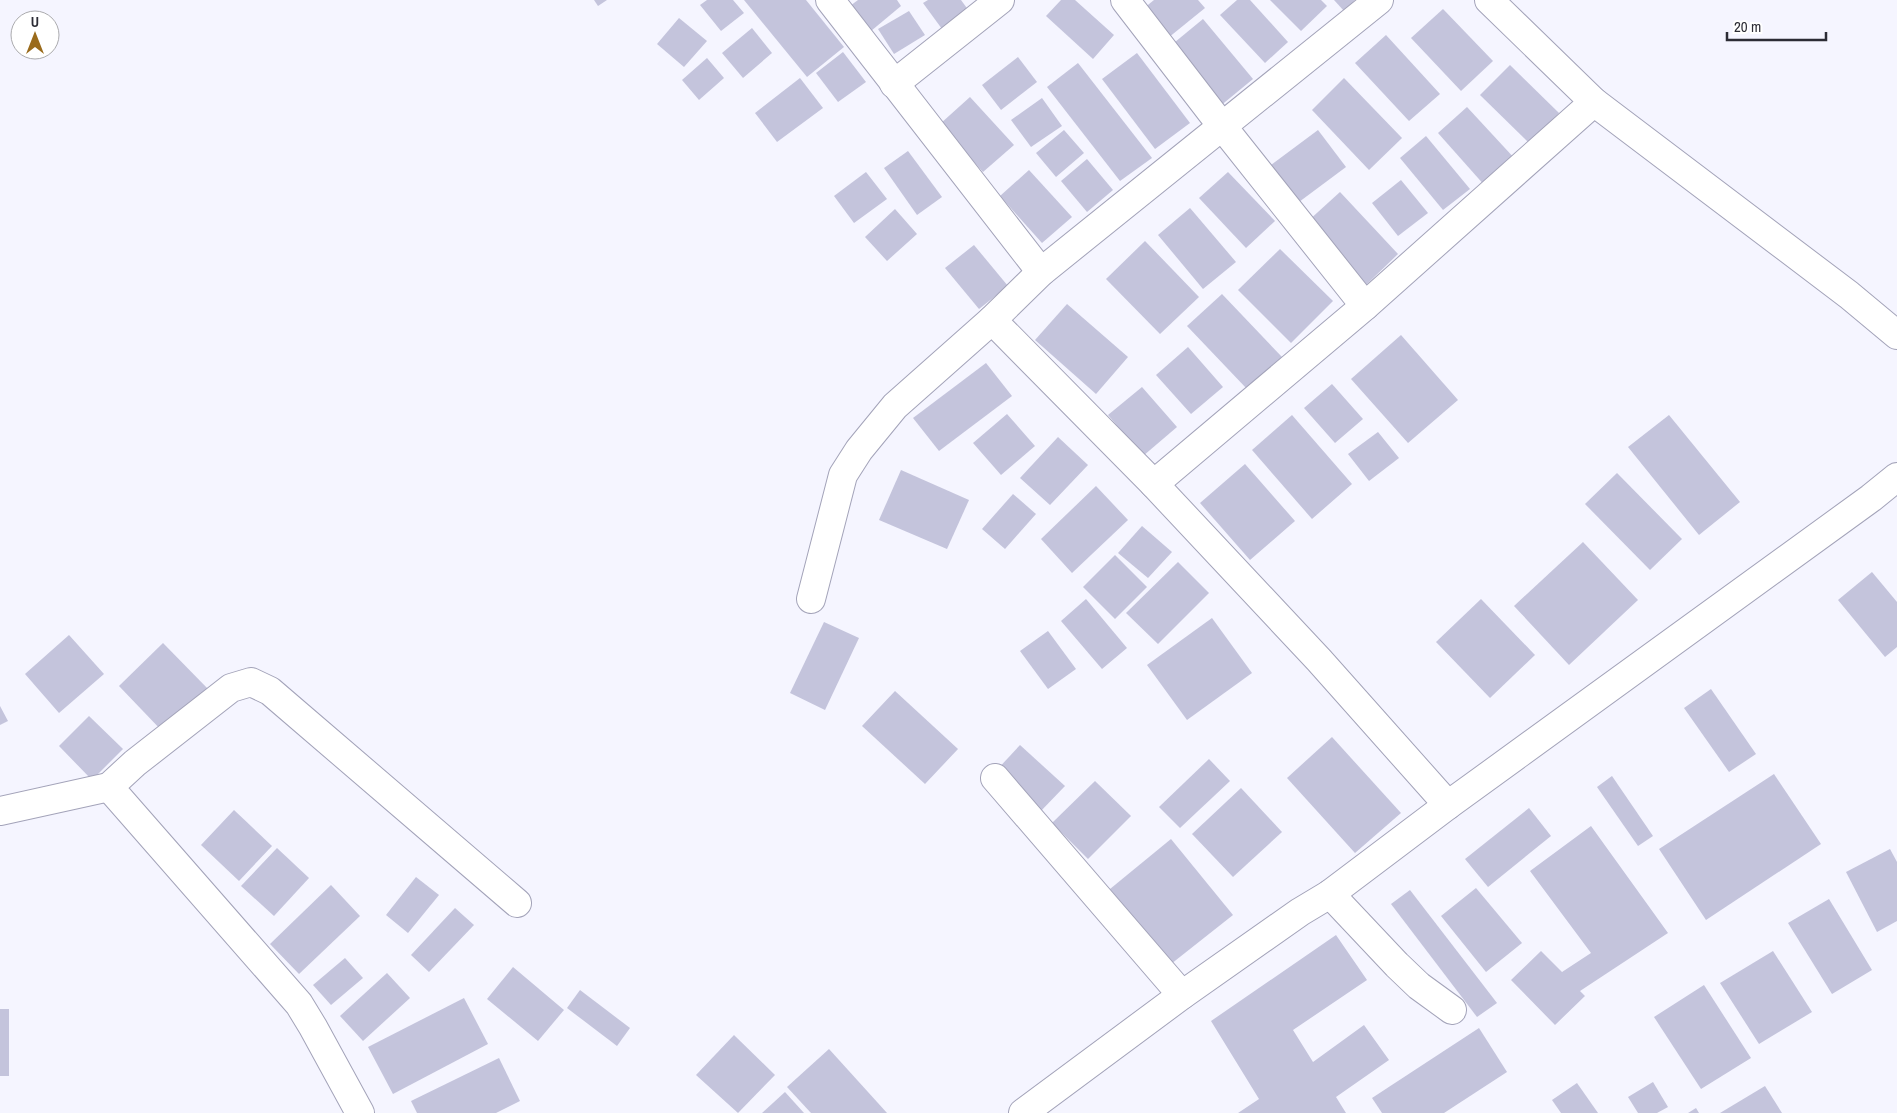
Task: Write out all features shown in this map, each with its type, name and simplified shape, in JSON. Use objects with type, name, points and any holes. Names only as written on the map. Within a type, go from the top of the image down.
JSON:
[{"type":"street","points":[[830,0],[1041,272]]},
{"type":"street","points":[[894,84],[1000,0]]},
{"type":"street","points":[[1125,0],[1365,306]]},
{"type":"street","points":[[811,599],[843,474],[859,450],[895,406],[992,320],[1041,272],[1378,0]]},
{"type":"street","points":[[1489,0],[1594,102],[1849,296],[1897,335]]},
{"type":"street","points":[[1154,484],[1365,306],[1594,102]]},
{"type":"street","points":[[992,320],[1154,484],[1319,660],[1448,805]]},
{"type":"street","points":[[1023,1113],[1182,995],[1300,912],[1330,894],[1448,805],[1871,498],[1897,477]]},
{"type":"street","points":[[0,811],[108,787],[135,763],[231,688],[251,682],[270,690],[517,903]]},
{"type":"street","points":[[995,778],[1182,995]]},
{"type":"street","points":[[108,787],[299,1004],[360,1113]]},
{"type":"street","points":[[1330,894],[1419,986],[1452,1010]]},
{"type":"building","points":[[594,0],[607,0],[598,6]]},
{"type":"building","points":[[707,0],[733,0],[744,13],[721,31],[700,5]]},
{"type":"building","points":[[744,0],[806,0],[844,47],[807,77]]},
{"type":"building","points":[[858,0],[897,0],[901,6],[871,31],[850,6]]},
{"type":"building","points":[[928,0],[961,0],[969,11],[942,29],[923,3]]},
{"type":"building","points":[[1061,0],[1075,0],[1114,35],[1093,59],[1046,16]]},
{"type":"building","points":[[1154,0],[1198,0],[1205,8],[1168,38],[1143,9]]},
{"type":"building","points":[[1237,0],[1250,0],[1288,42],[1265,63],[1220,15]]},
{"type":"building","points":[[1270,0],[1321,0],[1327,6],[1301,31]]},
{"type":"building","points":[[1334,0],[1355,0],[1344,11]]},
{"type":"building","points":[[1443,9],[1493,61],[1461,91],[1411,38]]},
{"type":"building","points":[[909,11],[925,35],[894,54],[878,29]]},
{"type":"building","points":[[679,18],[707,41],[684,67],[657,44]]},
{"type":"building","points":[[1203,19],[1253,79],[1219,107],[1169,47]]},
{"type":"building","points":[[752,28],[772,53],[743,78],[722,53]]},
{"type":"building","points":[[1386,35],[1440,94],[1409,121],[1355,63]]},
{"type":"building","points":[[843,52],[866,82],[838,102],[816,73]]},
{"type":"building","points":[[1137,53],[1190,123],[1155,149],[1102,79]]},
{"type":"building","points":[[1018,57],[1037,82],[1001,110],[982,85]]},
{"type":"building","points":[[707,58],[724,78],[699,100],[682,80]]},
{"type":"building","points":[[1078,63],[1152,158],[1120,181],[1047,87]]},
{"type":"building","points":[[1510,65],[1559,113],[1529,143],[1480,95]]},
{"type":"building","points":[[800,78],[823,108],[777,142],[755,113]]},
{"type":"building","points":[[1344,78],[1402,138],[1369,170],[1312,110]]},
{"type":"building","points":[[970,97],[1014,145],[983,172],[940,124]]},
{"type":"building","points":[[1042,98],[1062,126],[1031,147],[1011,120]]},
{"type":"building","points":[[1467,107],[1516,160],[1486,187],[1438,133]]},
{"type":"building","points":[[1064,130],[1084,153],[1056,177],[1036,153]]},
{"type":"building","points":[[1318,130],[1346,167],[1299,202],[1271,165]]},
{"type":"building","points":[[1426,136],[1470,189],[1443,210],[1400,158]]},
{"type":"building","points":[[908,151],[942,197],[917,215],[884,168]]},
{"type":"building","points":[[1087,159],[1113,190],[1087,212],[1061,181]]},
{"type":"building","points":[[1029,170],[1072,217],[1042,243],[1000,196]]},
{"type":"building","points":[[866,172],[887,199],[854,223],[834,196]]},
{"type":"building","points":[[1228,172],[1275,221],[1246,248],[1199,198]]},
{"type":"building","points":[[1401,180],[1428,213],[1398,236],[1372,203]]},
{"type":"building","points":[[1340,192],[1398,254],[1366,285],[1307,222]]},
{"type":"building","points":[[1190,208],[1236,262],[1203,289],[1158,235]]},
{"type":"building","points":[[895,209],[917,234],[887,261],[865,237]]},
{"type":"building","points":[[1145,241],[1199,297],[1160,334],[1106,279]]},
{"type":"building","points":[[974,245],[1008,286],[979,309],[945,268]]},
{"type":"building","points":[[1280,249],[1333,301],[1291,343],[1238,290]]},
{"type":"building","points":[[1222,294],[1282,357],[1247,389],[1187,326]]},
{"type":"building","points":[[1067,304],[1128,357],[1096,394],[1035,340]]},
{"type":"building","points":[[1401,335],[1458,400],[1408,443],[1351,379]]},
{"type":"building","points":[[1188,347],[1223,387],[1191,414],[1156,375]]},
{"type":"building","points":[[986,363],[1012,396],[939,451],[913,418]]},
{"type":"building","points":[[1332,384],[1363,419],[1335,443],[1304,408]]},
{"type":"building","points":[[1142,387],[1177,427],[1143,456],[1108,415]]},
{"type":"building","points":[[1007,414],[1035,446],[1001,475],[973,443]]},
{"type":"building","points":[[1292,415],[1352,484],[1312,519],[1252,450]]},
{"type":"building","points":[[1669,415],[1740,502],[1699,535],[1628,447]]},
{"type":"building","points":[[1378,432],[1399,458],[1369,481],[1348,454]]},
{"type":"building","points":[[1058,437],[1088,465],[1050,505],[1020,478]]},
{"type":"building","points":[[1245,464],[1295,521],[1250,560],[1200,503]]},
{"type":"building","points":[[901,470],[969,500],[947,549],[879,520]]},
{"type":"building","points":[[1617,473],[1682,539],[1650,570],[1585,504]]},
{"type":"building","points":[[1096,486],[1128,520],[1072,573],[1041,539]]},
{"type":"building","points":[[1013,494],[1036,514],[1005,549],[982,529]]},
{"type":"building","points":[[1142,526],[1172,552],[1148,578],[1118,553]]},
{"type":"building","points":[[1583,542],[1638,600],[1569,665],[1514,606]]},
{"type":"building","points":[[1115,555],[1147,587],[1115,619],[1083,587]]},
{"type":"building","points":[[1178,562],[1209,593],[1158,644],[1126,613]]},
{"type":"building","points":[[1872,572],[1897,602],[1897,647],[1885,657],[1838,600]]},
{"type":"building","points":[[1086,599],[1127,648],[1102,669],[1061,621]]},
{"type":"building","points":[[1481,599],[1535,655],[1490,698],[1436,642]]},
{"type":"building","points":[[1212,618],[1252,673],[1187,720],[1147,665]]},
{"type":"building","points":[[824,622],[859,638],[825,710],[790,693]]},
{"type":"building","points":[[1048,631],[1076,669],[1048,689],[1020,651]]},
{"type":"building","points":[[69,635],[104,674],[59,713],[25,674]]},
{"type":"building","points":[[163,643],[209,690],[164,733],[119,686]]},
{"type":"building","points":[[1711,689],[1756,754],[1729,772],[1684,708]]},
{"type":"building","points":[[895,691],[958,749],[925,784],[862,726]]},
{"type":"building","points":[[0,706],[8,721],[0,725]]},
{"type":"building","points":[[89,716],[123,749],[92,780],[59,746]]},
{"type":"building","points":[[1332,737],[1401,813],[1355,853],[1287,778]]},
{"type":"building","points":[[1020,745],[1065,786],[1039,813],[995,772]]},
{"type":"building","points":[[1209,759],[1230,781],[1180,828],[1159,807]]},
{"type":"building","points":[[1774,774],[1821,844],[1706,920],[1659,849]]},
{"type":"building","points":[[1612,776],[1653,836],[1638,846],[1597,787]]},
{"type":"building","points":[[1095,781],[1131,816],[1088,859],[1052,823]]},
{"type":"building","points":[[1241,788],[1282,832],[1233,877],[1192,834]]},
{"type":"building","points":[[1529,808],[1551,836],[1488,887],[1465,859]]},
{"type":"building","points":[[234,810],[272,846],[239,881],[201,845]]},
{"type":"building","points":[[1591,826],[1668,933],[1580,991],[1585,996],[1555,1025],[1511,980],[1541,951],[1562,972],[1591,953],[1530,871]]},
{"type":"building","points":[[1171,839],[1233,915],[1171,964],[1110,889]]},
{"type":"building","points":[[277,848],[309,878],[274,916],[241,886]]},
{"type":"building","points":[[1890,849],[1897,862],[1897,921],[1877,932],[1846,872]]},
{"type":"building","points":[[416,877],[439,895],[408,933],[386,915]]},
{"type":"building","points":[[331,885],[360,916],[299,974],[270,944]]},
{"type":"building","points":[[1476,888],[1522,943],[1486,972],[1441,916]]},
{"type":"building","points":[[1410,890],[1497,1003],[1477,1017],[1391,904]]},
{"type":"building","points":[[1829,899],[1872,970],[1832,994],[1788,923]]},
{"type":"building","points":[[455,908],[474,925],[429,972],[411,955]]},
{"type":"building","points":[[1336,935],[1367,980],[1293,1030],[1313,1062],[1364,1025],[1389,1060],[1336,1097],[1346,1113],[1238,1113],[1259,1099],[1211,1021]]},
{"type":"building","points":[[1773,951],[1812,1012],[1759,1044],[1720,983]]},
{"type":"building","points":[[345,958],[363,978],[331,1005],[313,985]]},
{"type":"building","points":[[513,967],[564,1010],[538,1041],[487,999]]},
{"type":"building","points":[[387,973],[410,998],[363,1041],[340,1016]]},
{"type":"building","points":[[1704,985],[1751,1058],[1701,1089],[1654,1017]]},
{"type":"building","points":[[580,990],[630,1028],[617,1046],[567,1008]]},
{"type":"building","points":[[464,998],[488,1044],[393,1094],[368,1047]]},
{"type":"building","points":[[0,1009],[9,1009],[9,1076],[0,1076]]},
{"type":"building","points":[[1479,1028],[1507,1072],[1444,1113],[1382,1113],[1372,1098]]},
{"type":"building","points":[[734,1035],[775,1075],[738,1113],[696,1075]]},
{"type":"building","points":[[829,1049],[887,1113],[811,1113],[787,1087]]},
{"type":"building","points":[[499,1058],[520,1101],[496,1113],[417,1113],[411,1101]]},
{"type":"building","points":[[1653,1082],[1668,1107],[1657,1113],[1638,1113],[1628,1097]]},
{"type":"building","points":[[1577,1083],[1598,1113],[1561,1113],[1552,1100]]},
{"type":"building","points":[[1765,1086],[1782,1113],[1720,1113]]},
{"type":"building","points":[[785,1092],[804,1113],[762,1113]]},
{"type":"building","points":[[1696,1108],[1699,1113],[1688,1113]]}]
